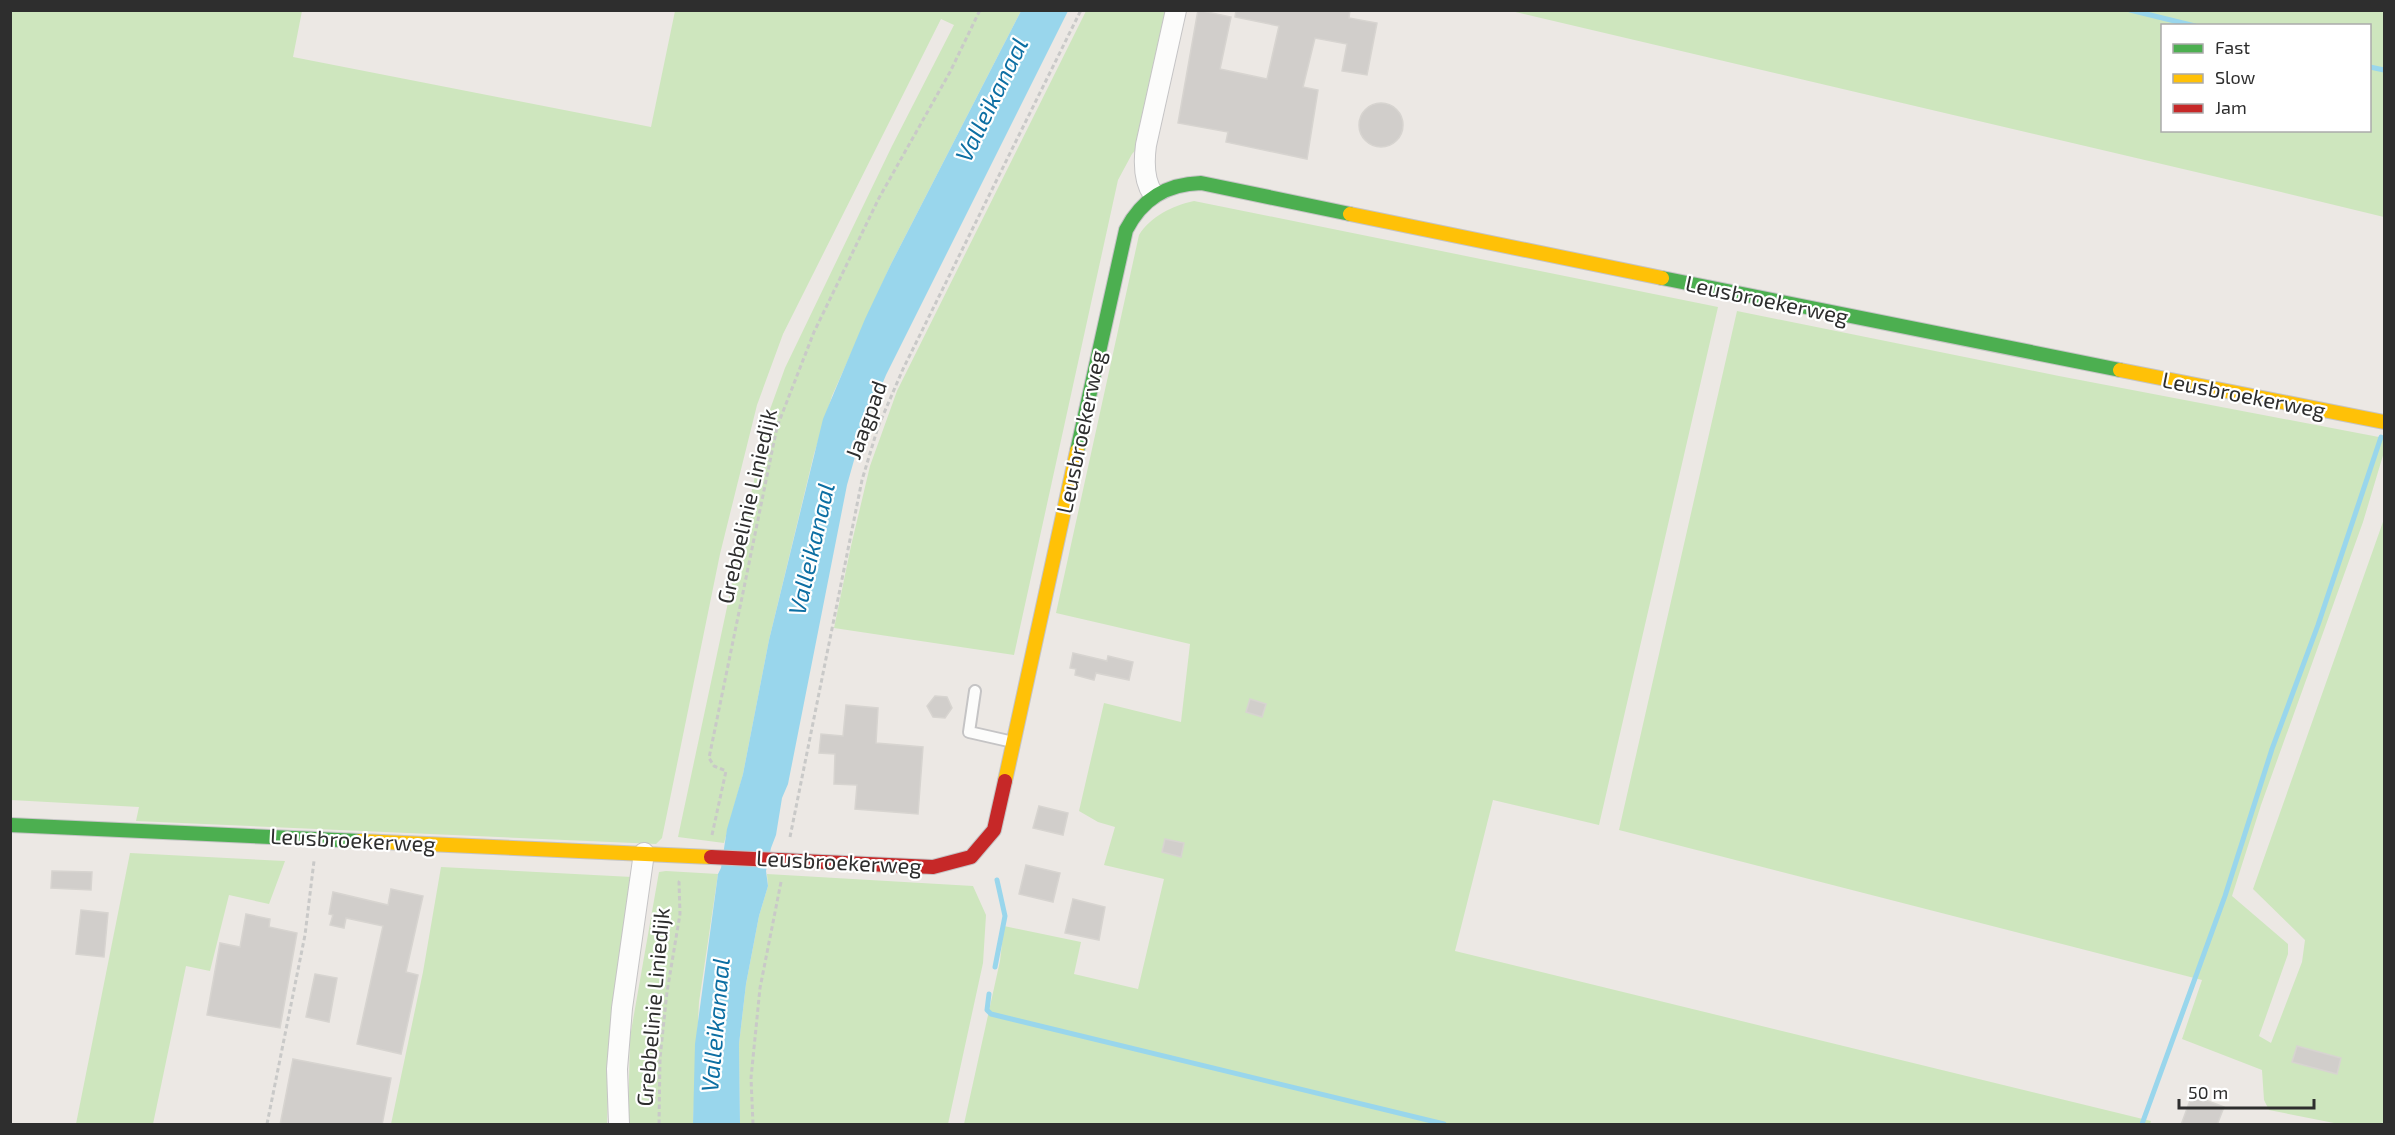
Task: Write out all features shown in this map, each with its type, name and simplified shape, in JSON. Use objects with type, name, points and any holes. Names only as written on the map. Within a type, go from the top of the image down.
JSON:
[{"type":"street","points":[[1153,194],[1147,177],[1146,145],[1176,10]]},
{"type":"street","name":"Leusbroekerweg","points":[[10,825],[933,867],[971,857],[994,830],[1126,230],[1138,208],[1153,194],[1179,184],[1201,183],[1932,333],[2385,422]]},
{"type":"street","points":[[619,1125],[617,1069],[622,1008],[644,853]]},
{"type":"lane","points":[[975,691],[969,732],[1013,742]]},
{"type":"path","name":"Grebbelinie Liniedijk","points":[[696,855],[711,838],[726,771],[714,766],[709,758],[777,427],[814,332],[879,198],[950,72],[980,10]]},
{"type":"path","name":"Jaagpad","points":[[753,1125],[751,1078],[760,988],[781,859],[858,496],[878,428],[903,369],[1081,10]]},
{"type":"path","points":[[267,1125],[305,934],[317,839]]},
{"type":"path","name":"Grebbelinie Liniedijk","points":[[659,1125],[660,1058],[667,992],[680,914],[679,882]]},
{"type":"green space","points":[[10,11],[302,11],[293,57],[651,127],[675,11],[1021,11],[891,264],[832,396],[814,454],[769,640],[743,774],[724,843],[678,837],[768,415],[785,368],[892,146],[954,25],[941,19],[783,334],[757,405],[720,554],[662,838],[656,844],[136,821],[139,807],[11,800]]},
{"type":"green space","points":[[1086,11],[1170,11],[1140,145],[1132,154],[1118,180],[1014,655],[834,628],[870,466],[897,391]]},
{"type":"green space","points":[[1511,11],[2384,11],[2384,217],[2281,192]]},
{"type":"green space","points":[[1194,201],[1718,307],[1599,825],[1493,800],[1455,951],[2151,1121],[2150,1124],[964,1124],[1000,961],[1004,926],[1081,942],[1074,974],[1138,989],[1164,879],[1104,865],[1115,827],[1098,822],[1079,811],[1104,703],[1181,722],[1190,644],[1056,613],[1139,235],[1150,222],[1163,213]]},
{"type":"green space","points":[[1737,311],[2384,438],[2384,452],[2363,522],[2261,805],[2232,896],[2288,944],[2288,954],[2259,1036],[2271,1043],[2302,962],[2305,940],[2253,889],[2384,519],[2384,1124],[2339,1124],[2269,1110],[2264,1100],[2262,1070],[2182,1039],[2202,980],[1619,830]]},
{"type":"green space","points":[[130,853],[285,861],[269,904],[229,895],[210,971],[186,966],[153,1124],[76,1124]]},
{"type":"green space","points":[[441,867],[632,877],[610,1026],[607,1124],[391,1124],[423,972]]},
{"type":"green space","points":[[659,872],[718,874],[699,1002],[693,1124],[628,1124],[630,1037]]},
{"type":"green space","points":[[767,874],[973,886],[986,915],[983,963],[948,1124],[740,1124],[739,1044],[746,984],[759,916],[768,886]]},
{"type":"water","name":"Valleikanaal","points":[[1021,11],[1068,11],[886,375],[862,432],[847,485],[788,784],[782,798],[776,835],[766,871],[768,886],[759,916],[746,984],[739,1044],[740,1124],[693,1124],[695,1044],[718,874],[727,829],[743,774],[769,640],[823,419],[891,264]]},
{"type":"building","points":[[1198,10],[1231,17],[1220,69],[1267,79],[1279,26],[1235,17],[1236,10],[1350,10],[1349,18],[1377,23],[1367,75],[1342,71],[1347,44],[1315,38],[1303,87],[1318,90],[1307,159],[1226,142],[1228,132],[1178,123]]},
{"type":"building","points":[[1381,103],[1396,110],[1403,125],[1396,140],[1381,147],[1366,140],[1359,125],[1366,110]]},
{"type":"building","points":[[1073,653],[1107,661],[1108,656],[1133,662],[1129,680],[1096,673],[1094,680],[1075,675],[1076,669],[1070,668]]},
{"type":"building","points":[[935,696],[947,697],[952,708],[945,718],[933,717],[927,706]]},
{"type":"building","points":[[1250,699],[1266,704],[1262,717],[1246,712]]},
{"type":"building","points":[[846,705],[878,708],[876,743],[923,747],[918,814],[855,809],[857,785],[834,784],[835,754],[819,753],[821,734],[843,736]]},
{"type":"building","points":[[1039,806],[1068,813],[1063,835],[1033,828]]},
{"type":"building","points":[[1165,839],[1184,843],[1181,857],[1162,852]]},
{"type":"building","points":[[1026,865],[1060,873],[1053,902],[1019,894]]},
{"type":"building","points":[[52,871],[92,872],[91,890],[51,888]]},
{"type":"building","points":[[391,889],[423,896],[406,972],[418,975],[401,1054],[357,1044],[383,926],[346,918],[344,928],[330,925],[333,915],[329,914],[333,892],[388,905]]},
{"type":"building","points":[[1073,899],[1105,907],[1099,940],[1065,933]]},
{"type":"building","points":[[81,910],[108,913],[104,957],[76,954]]},
{"type":"building","points":[[246,914],[270,919],[269,927],[297,933],[280,1028],[207,1015],[220,943],[240,947]]},
{"type":"building","points":[[315,974],[337,978],[329,1022],[306,1017]]},
{"type":"building","points":[[2297,1046],[2341,1058],[2337,1074],[2292,1062]]},
{"type":"building","points":[[293,1059],[391,1078],[382,1125],[280,1125]]},
{"type":"building","points":[[2192,1095],[2224,1107],[2217,1125],[2181,1125]]},
{"type":"waterway","points":[[2130,10],[2187,24]]},
{"type":"waterway","points":[[2371,67],[2384,70]]},
{"type":"waterway","points":[[2142,1124],[2225,896],[2272,749],[2318,625],[2381,437]]},
{"type":"waterway","points":[[995,967],[1005,916],[997,880]]},
{"type":"waterway","points":[[989,994],[987,1010],[991,1014],[1444,1124]]},
{"type":"traffic: fast","points":[[1077,451],[1126,230],[1132,219],[1156,195],[1177,186],[1201,183],[1350,214]]},
{"type":"traffic: fast","points":[[1662,278],[2120,370]]},
{"type":"traffic: fast","points":[[10,825],[360,841]]},
{"type":"traffic: slow","points":[[1350,214],[1662,278]]},
{"type":"traffic: slow","points":[[2120,370],[2384,422]]},
{"type":"traffic: slow","points":[[1005,781],[1077,451]]},
{"type":"traffic: slow","points":[[360,841],[711,857]]},
{"type":"traffic: jam","points":[[711,857],[933,867],[971,857],[994,830],[1005,781]]}]
